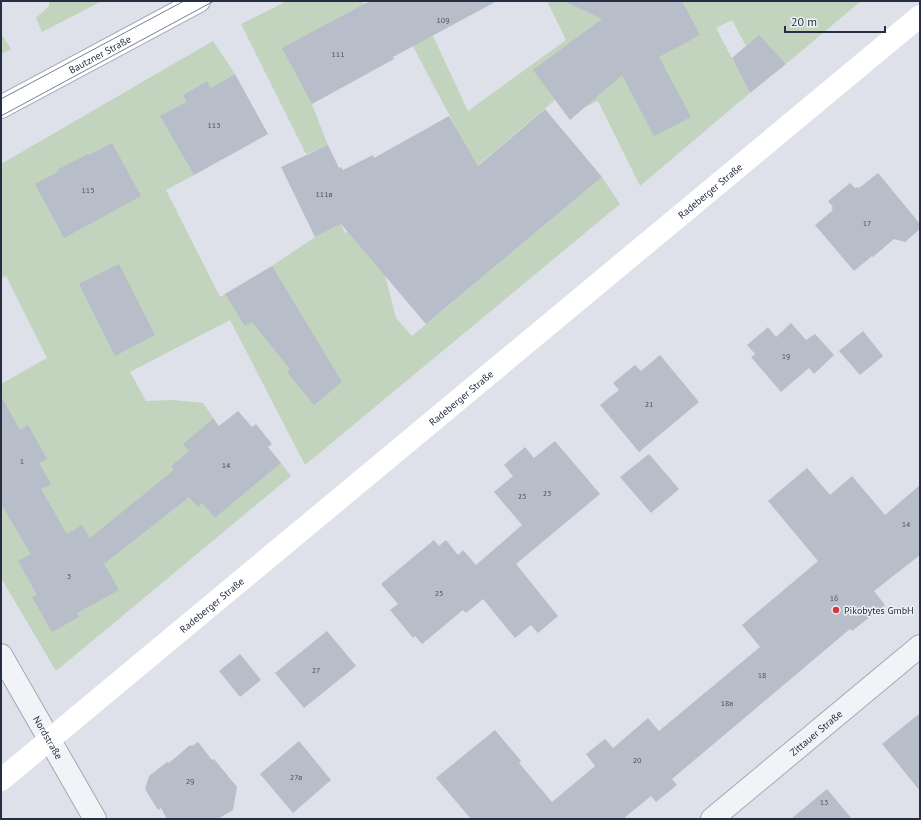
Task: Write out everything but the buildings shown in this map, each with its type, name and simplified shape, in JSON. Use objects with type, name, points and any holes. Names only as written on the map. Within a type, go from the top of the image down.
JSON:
[{"type":"street","name":"Bautzner Straße","points":[[1,108],[199,1]]},
{"type":"street","name":"Radeberger Straße","points":[[1,780],[920,16]]},
{"type":"street","name":"Zittauer Straße","points":[[712,819],[920,646]]},
{"type":"street","name":"Nordstraße","points":[[1,655],[95,819]]},
{"type":"green space","points":[[49,1],[102,1],[42,32],[36,18],[49,6]]},
{"type":"green space","points":[[287,1],[360,1],[365,4],[312,104],[328,146],[306,154],[241,24]]},
{"type":"green space","points":[[389,1],[414,1],[433,36],[468,111],[566,40],[547,1],[861,1],[786,64],[759,36],[746,46],[732,20],[716,28],[750,93],[640,186],[598,101],[585,107],[569,88],[370,257],[385,275],[396,318],[412,336],[602,177],[620,204],[305,465],[230,320],[130,372],[146,401],[173,400],[203,403],[219,426],[171,466],[215,518],[281,463],[291,476],[56,671],[1,578],[1,384],[47,358],[6,276],[1,278],[1,164],[213,41],[235,74],[211,88],[207,81],[183,95],[186,102],[161,116],[194,175],[166,190],[220,297],[272,266],[315,237],[341,224],[345,233],[354,229],[463,141]]},
{"type":"green space","points":[[1,36],[3,36],[11,49],[1,54]]},
{"type":"tram line","points":[[1,99],[184,1]]},
{"type":"tram line","points":[[1,116],[214,1]]},
{"type":"place","name":"Pikobytes GmbH","points":[[836,610]]}]
